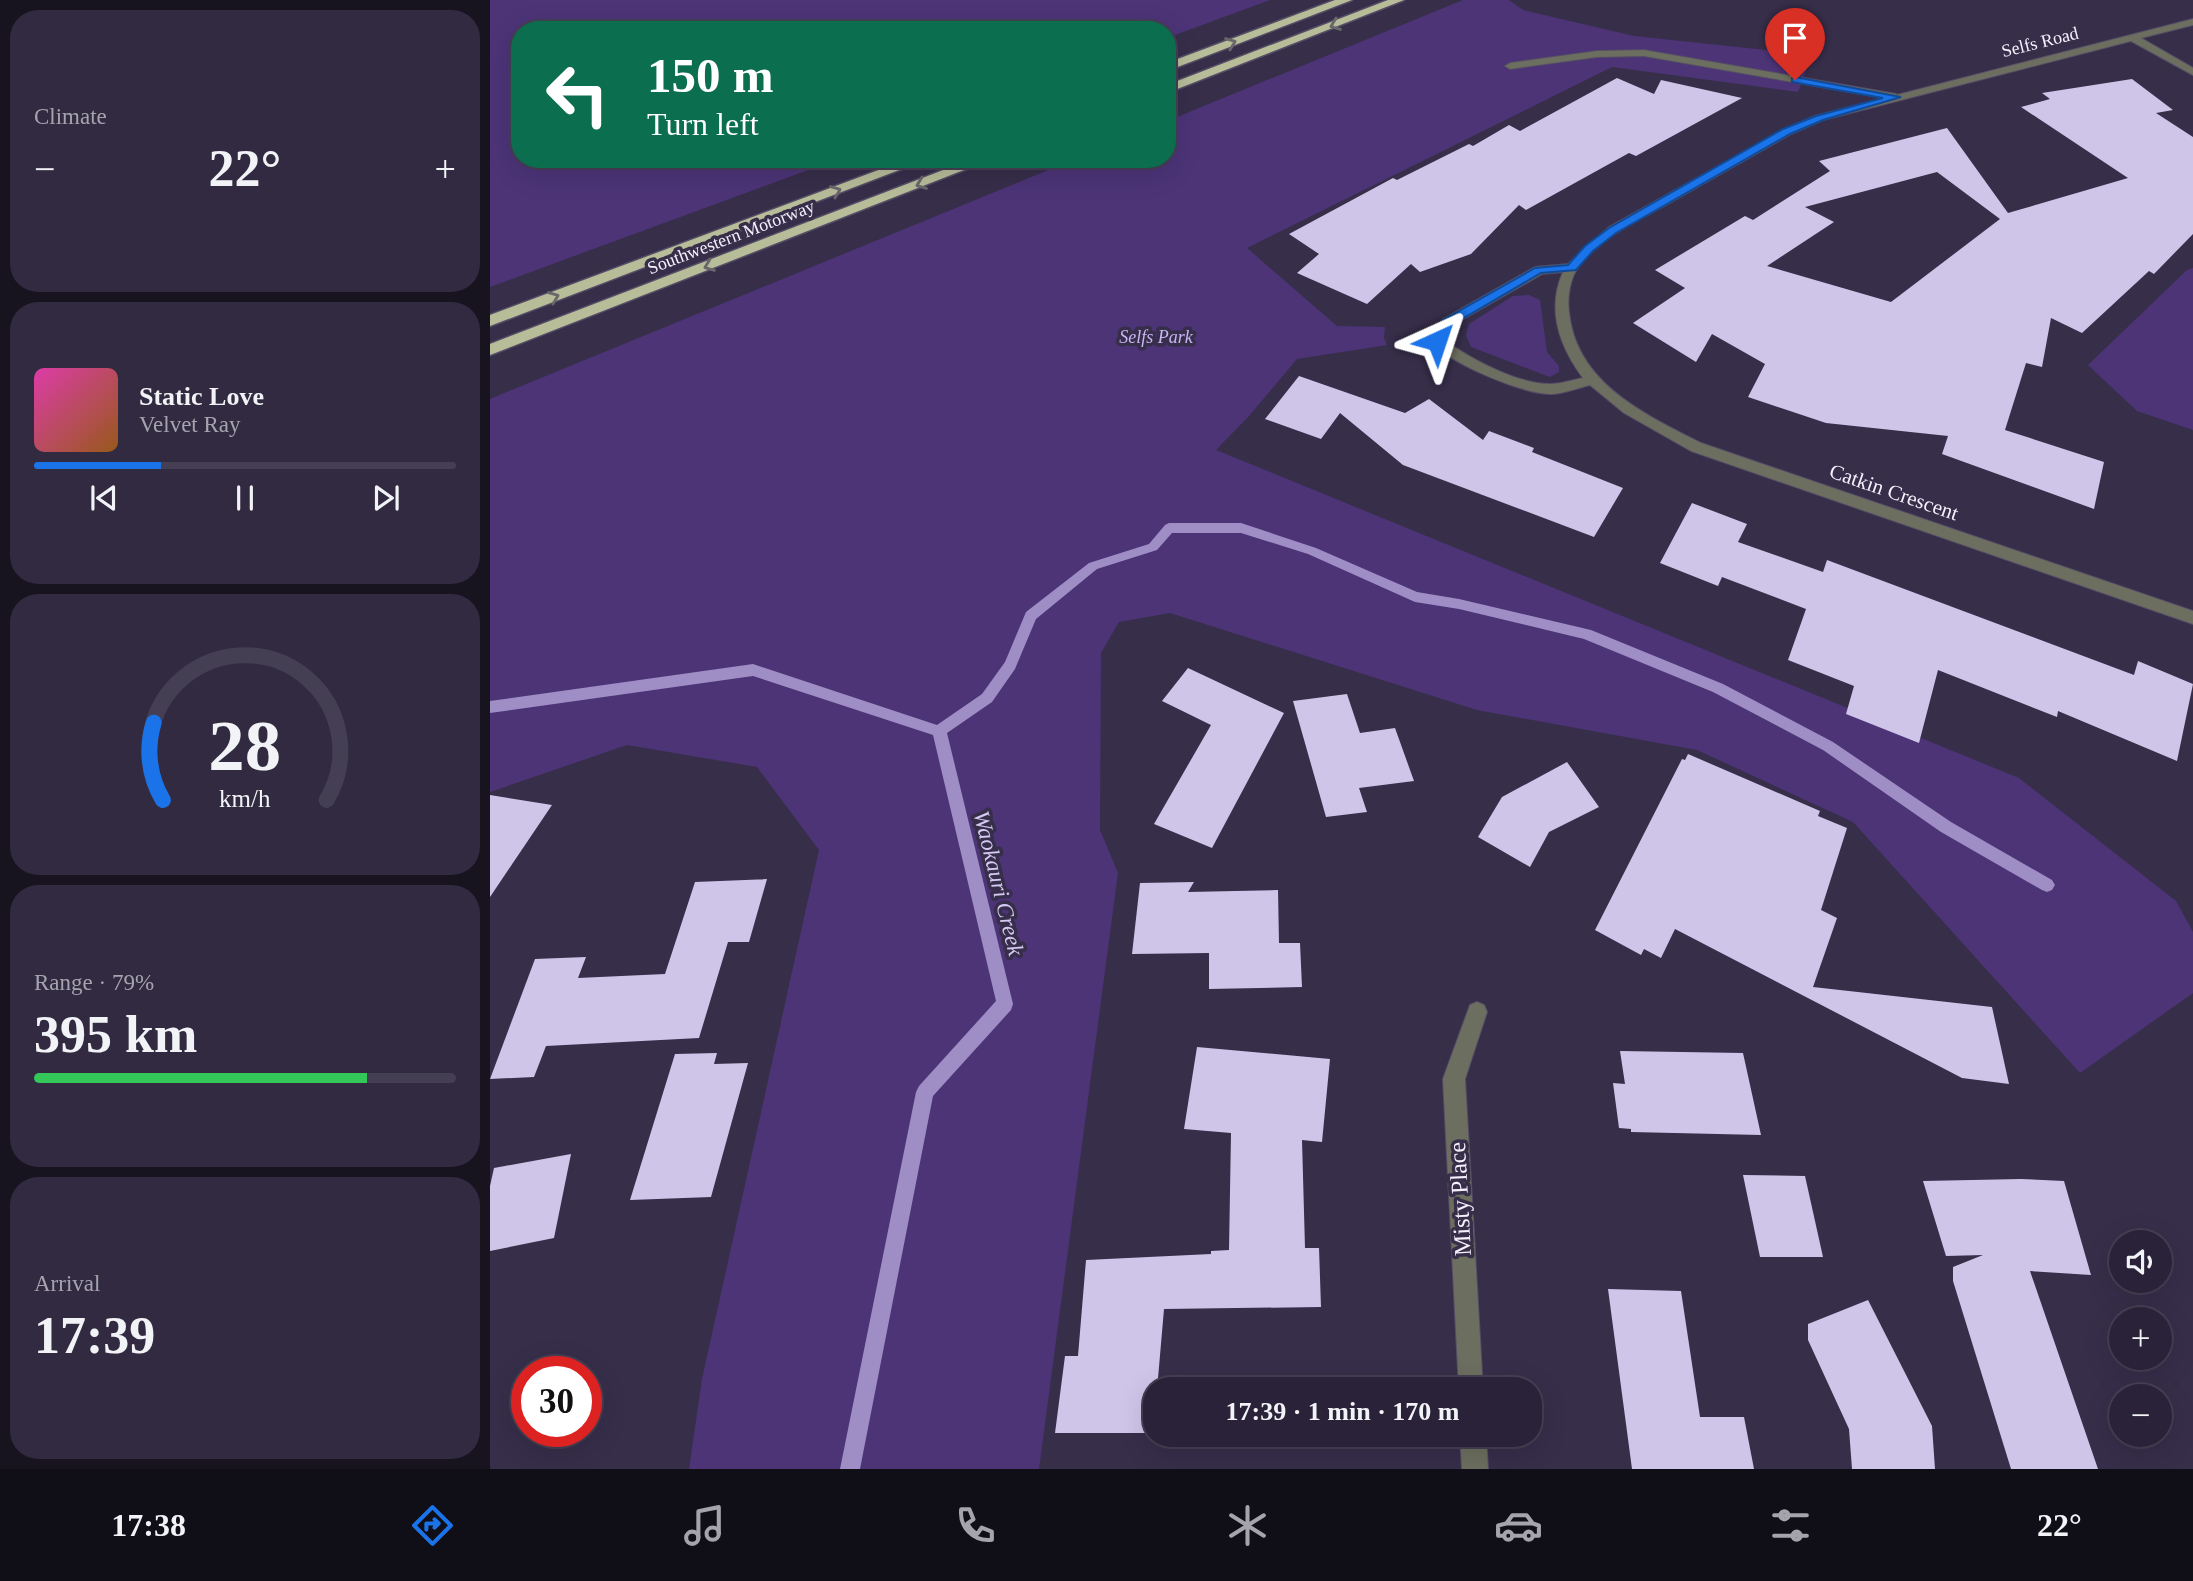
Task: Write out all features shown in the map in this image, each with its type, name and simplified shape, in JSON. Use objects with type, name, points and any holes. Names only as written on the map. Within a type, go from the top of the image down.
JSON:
[{"type":"highway","points":[[1176,64],[1346,0]]},
{"type":"highway","points":[[1176,86],[1398,0]]},
{"type":"highway","name":"Southwestern Motorway","points":[[490,321],[897,168]]},
{"type":"highway","name":"Southwestern Motorway","points":[[490,350],[962,168]]},
{"type":"street","name":"Selfs Road","points":[[1896,97],[2193,22]]},
{"type":"street","points":[[2132,37],[2193,72]]},
{"type":"street","points":[[1510,66],[1597,54],[1644,53],[1896,97]]},
{"type":"street","name":"Catkin Crescent","points":[[1896,97],[1819,118],[1787,131],[1613,230],[1589,249],[1572,268],[1563,285],[1562,318],[1571,352],[1594,380],[1645,422],[1696,447],[2193,618]]},
{"type":"street","points":[[1572,268],[1539,270],[1448,322],[1437,341],[1464,361],[1535,388],[1554,389],[1594,380]]},
{"type":"street","name":"Misty Place","points":[[1470,1377],[1454,1079],[1477,1012]]},
{"type":"street","points":[[1474,1447],[1475,1469]]},
{"type":"green space","points":[[490,0],[1270,0],[1176,35],[1176,21],[511,21],[511,168],[814,168],[490,287]]},
{"type":"green space","name":"Selfs Park","points":[[1463,0],[1509,0],[1523,10],[1634,36],[1812,55],[1798,92],[1612,67],[1247,248],[1337,326],[1385,327],[1384,338],[1387,345],[1297,359],[1216,450],[2019,778],[2176,901],[2193,932],[2193,993],[2080,1073],[1853,822],[1697,750],[1477,710],[1170,613],[1119,622],[1101,653],[1100,830],[1118,873],[1039,1469],[689,1469],[702,1379],[819,850],[757,767],[627,745],[490,792],[490,399],[1053,168],[1176,168],[1176,117]]},
{"type":"green space","points":[[2193,268],[2193,430],[2137,411],[2088,365],[2187,270]]},
{"type":"green space","points":[[1529,295],[1540,300],[1547,352],[1559,366],[1559,372],[1550,377],[1471,347],[1466,335],[1469,324],[1513,296]]},
{"type":"building","points":[[1617,78],[1654,94],[1661,80],[1742,98],[1636,156],[1629,153],[1526,210],[1519,205],[1471,254],[1420,272],[1411,264],[1367,304],[1297,273],[1319,254],[1289,234],[1393,178],[1397,180],[1469,144],[1473,146],[1509,125],[1520,131]]},
{"type":"building","points":[[2132,79],[2173,110],[2156,113],[2193,137],[2193,234],[2154,274],[2149,271],[2082,333],[2051,318],[2042,367],[2026,363],[2005,430],[2104,462],[2094,509],[1942,454],[1948,436],[1826,423],[1748,397],[1765,364],[1712,334],[1696,362],[1633,323],[1685,288],[1655,270],[1745,216],[1753,220],[1830,171],[1819,161],[1947,128],[2008,213],[2128,178],[2021,107],[2050,99],[2042,93]],"holes":[[[1937,172],[2000,219],[1891,302],[1767,266],[1834,222],[1805,207]]]},
{"type":"building","points":[[1299,376],[1405,413],[1429,399],[1483,440],[1489,431],[1534,448],[1532,452],[1623,488],[1594,537],[1403,465],[1340,413],[1321,439],[1265,419]]},
{"type":"building","points":[[1692,503],[1747,524],[1738,542],[1823,572],[1827,560],[2134,675],[2138,661],[2193,684],[2177,761],[2058,711],[2057,717],[1938,670],[1919,743],[1846,714],[1854,686],[1788,660],[1806,609],[1722,577],[1718,586],[1660,563]]},
{"type":"building","points":[[1188,668],[1284,713],[1212,848],[1154,824],[1211,725],[1162,701]]},
{"type":"building","points":[[1347,694],[1360,733],[1395,728],[1414,781],[1359,788],[1367,812],[1326,817],[1293,701]]},
{"type":"building","points":[[1688,754],[1820,811],[1818,816],[1847,828],[1821,910],[1837,918],[1813,987],[1992,1007],[2009,1084],[1962,1078],[1675,929],[1661,958],[1644,949],[1641,955],[1595,930],[1682,759],[1685,760]]},
{"type":"building","points":[[1567,762],[1599,807],[1549,832],[1530,867],[1478,837],[1502,797]]},
{"type":"building","points":[[490,795],[552,805],[490,897]]},
{"type":"building","points":[[767,879],[749,942],[728,942],[699,1038],[546,1046],[534,1077],[490,1079],[535,959],[586,957],[578,978],[665,974],[695,882]]},
{"type":"building","points":[[1194,882],[1188,892],[1278,890],[1279,943],[1300,943],[1302,987],[1209,989],[1209,953],[1132,954],[1140,883]]},
{"type":"building","points":[[1197,1047],[1330,1059],[1322,1142],[1302,1140],[1305,1248],[1319,1248],[1321,1307],[1164,1309],[1158,1377],[1143,1377],[1143,1433],[1055,1433],[1065,1356],[1078,1356],[1086,1260],[1211,1254],[1211,1251],[1229,1250],[1231,1133],[1184,1129]]},
{"type":"building","points":[[1620,1051],[1743,1053],[1761,1135],[1631,1132],[1631,1129],[1619,1128],[1613,1083],[1625,1084]]},
{"type":"building","points":[[717,1053],[714,1064],[748,1063],[711,1197],[630,1200],[675,1054]]},
{"type":"building","points":[[571,1154],[554,1238],[490,1251],[490,1186],[494,1168]]},
{"type":"building","points":[[1743,1175],[1805,1176],[1823,1257],[1760,1257]]},
{"type":"building","points":[[1923,1181],[2064,1181],[2091,1275],[2030,1271],[2098,1469],[2011,1469],[1953,1281],[1953,1267],[1983,1255],[1946,1256]]},
{"type":"building","points":[[1608,1289],[1681,1291],[1700,1417],[1744,1417],[1754,1469],[1632,1469]]},
{"type":"building","points":[[1868,1300],[1932,1426],[1935,1469],[1852,1469],[1849,1429],[1808,1340],[1808,1324]]},
{"type":"waterway","points":[[939,731],[987,698],[1010,665],[1031,616],[1093,566],[1153,547],[1169,528],[1241,528],[1312,551],[1415,597],[1459,604],[1586,634],[1718,688],[1828,746],[1946,827],[2047,885]]},
{"type":"waterway","name":"Waokauri Creek","points":[[490,707],[753,670],[939,731]]},
{"type":"waterway","name":"Waokauri Creek","points":[[850,1469],[925,1092],[1005,1004],[939,731]]},
{"type":"route","points":[[1437,341],[1448,322],[1539,270],[1572,268],[1589,249],[1613,230],[1787,131],[1819,118],[1896,97],[1795,80]]}]
